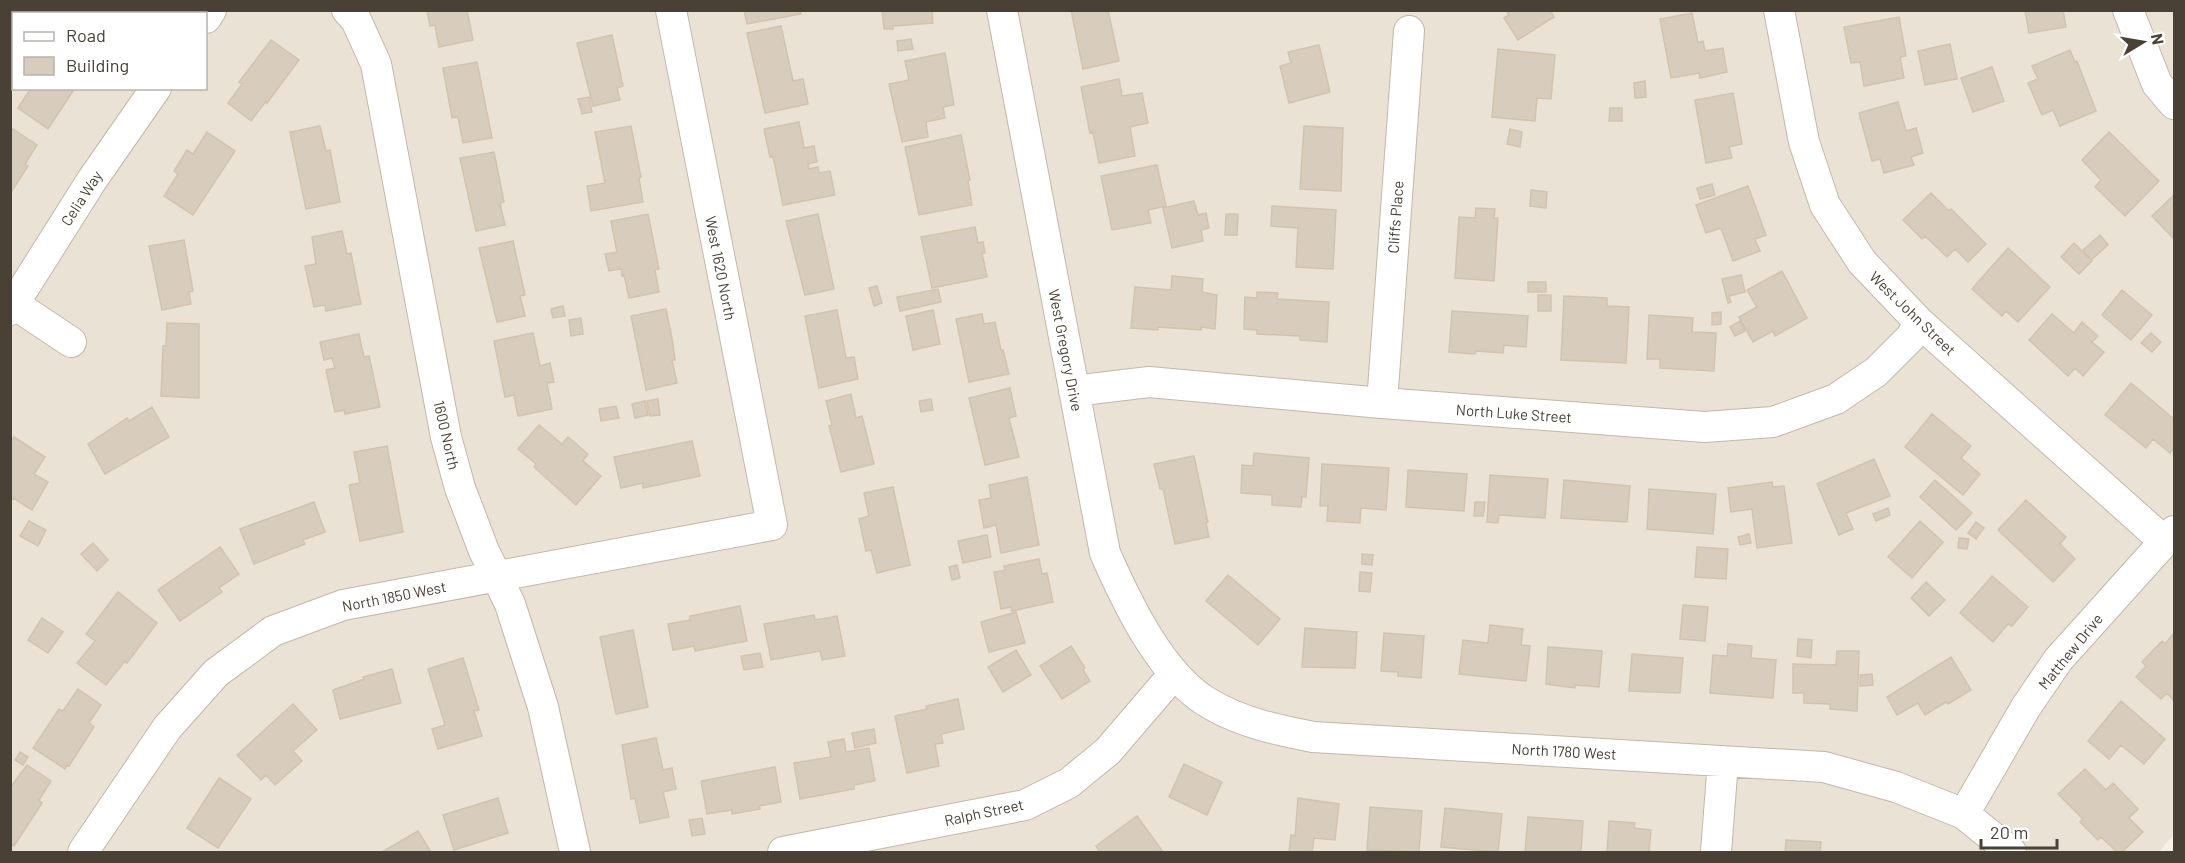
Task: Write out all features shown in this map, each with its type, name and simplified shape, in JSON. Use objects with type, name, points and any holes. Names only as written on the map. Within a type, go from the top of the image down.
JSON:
[{"type":"street","name":"1600 North","points":[[347,10],[356,20],[376,64],[446,437],[460,488],[484,550],[510,604],[543,707],[575,852]]},
{"type":"street","name":"West 1620 North","points":[[670,10],[772,525]]},
{"type":"street","name":"West Gregory Drive","points":[[1002,10],[1105,553],[1129,607],[1174,674]]},
{"type":"street","name":"West John Street","points":[[1779,10],[1804,142],[1825,205],[1862,262],[1920,323],[2170,537]]},
{"type":"street","points":[[2128,10],[2157,84],[2175,104]]},
{"type":"street","name":"Cliffs Place","points":[[1382,404],[1409,31]]},
{"type":"street","name":"Celia Way","points":[[12,307],[92,180],[155,90]]},
{"type":"street","points":[[12,307],[71,342]]},
{"type":"street","name":"North Luke Street","points":[[1074,391],[1149,382],[1382,404],[1705,427],[1773,422],[1836,399],[1876,372],[1910,338],[1920,323]]},
{"type":"street","name":"North 1850 West","points":[[83,852],[167,728],[216,673],[273,631],[343,604],[772,525]]},
{"type":"street","name":"Matthew Drive","points":[[1964,814],[2026,707],[2058,660],[2170,537]]},
{"type":"street","name":"North 1780 West","points":[[1174,674],[1211,705],[1260,726],[1313,737],[1824,767],[1896,787],[1964,814],[2011,852]]},
{"type":"street","name":"Ralph Street","points":[[783,852],[1025,805],[1069,783],[1108,751],[1174,674]]},
{"type":"street","points":[[1716,852],[1723,760]]},
{"type":"shaded area","points":[[10,11],[2174,11],[2174,834],[2159,852],[11,852]]},
{"type":"building","points":[[86,10],[131,11],[131,12],[85,12]]},
{"type":"building","points":[[427,10],[467,10],[473,40],[439,47],[435,25],[430,26]]},
{"type":"building","points":[[744,10],[801,10],[801,14],[747,24]]},
{"type":"building","points":[[882,10],[932,10],[933,23],[893,26],[893,29],[884,29]]},
{"type":"building","points":[[1071,10],[1108,10],[1119,61],[1083,69]]},
{"type":"building","points":[[1506,10],[1550,10],[1554,17],[1518,40],[1504,18],[1509,15]]},
{"type":"building","points":[[2025,10],[2063,10],[2066,27],[2029,33]]},
{"type":"building","points":[[1692,13],[1698,43],[1703,41],[1705,51],[1723,48],[1727,72],[1700,78],[1699,73],[1671,78],[1660,19]]},
{"type":"building","points":[[1899,17],[1906,56],[1900,57],[1904,78],[1864,86],[1860,62],[1851,63],[1844,27]]},
{"type":"building","points":[[781,26],[793,81],[803,79],[808,104],[765,113],[747,33]]},
{"type":"building","points":[[612,35],[623,86],[617,88],[620,100],[593,106],[577,43]]},
{"type":"building","points":[[911,39],[913,49],[898,51],[897,41]]},
{"type":"building","points":[[271,40],[299,60],[251,121],[228,103],[242,84],[239,82]]},
{"type":"building","points":[[1950,44],[1957,79],[1925,85],[1918,51]]},
{"type":"building","points":[[1319,45],[1330,92],[1289,103],[1280,66],[1291,63],[1288,52]]},
{"type":"building","points":[[1498,49],[1555,55],[1551,99],[1537,98],[1535,121],[1492,117]]},
{"type":"building","points":[[2070,50],[2075,62],[2077,61],[2096,111],[2060,126],[2053,110],[2042,115],[2028,83],[2038,79],[2032,66]]},
{"type":"building","points":[[945,53],[954,105],[943,107],[945,118],[926,122],[928,137],[902,142],[889,84],[909,80],[905,61]]},
{"type":"building","points":[[477,62],[492,138],[463,143],[458,117],[452,118],[443,68]]},
{"type":"building","points":[[1992,67],[2004,101],[1973,112],[1961,78]]},
{"type":"building","points":[[1119,79],[1122,96],[1142,93],[1148,123],[1130,127],[1135,156],[1099,163],[1093,132],[1090,133],[1081,87]]},
{"type":"building","points":[[1645,81],[1646,97],[1635,98],[1634,83]]},
{"type":"building","points":[[30,90],[74,90],[48,129],[18,108]]},
{"type":"building","points":[[1733,93],[1742,144],[1729,147],[1732,158],[1706,163],[1695,100]]},
{"type":"building","points":[[589,97],[592,112],[582,114],[578,99]]},
{"type":"building","points":[[1898,102],[1906,131],[1916,128],[1923,153],[1911,157],[1914,165],[1884,173],[1880,159],[1872,161],[1859,113]]},
{"type":"building","points":[[1610,108],[1622,108],[1622,121],[1609,121]]},
{"type":"building","points":[[799,122],[804,148],[814,146],[817,162],[808,164],[809,169],[818,167],[819,173],[830,171],[835,195],[783,205],[773,156],[770,157],[764,129]]},
{"type":"building","points":[[320,126],[326,151],[330,150],[340,202],[306,209],[290,132]]},
{"type":"building","points":[[631,126],[641,177],[639,178],[643,202],[591,211],[587,186],[605,183],[595,132]]},
{"type":"building","points":[[1304,126],[1343,128],[1341,191],[1300,189]]},
{"type":"building","points":[[13,129],[37,145],[25,164],[28,166],[10,194],[10,133]]},
{"type":"building","points":[[1510,129],[1522,132],[1520,147],[1507,144]]},
{"type":"building","points":[[207,132],[235,151],[193,215],[164,196],[178,174],[174,171],[187,150],[193,154]]},
{"type":"building","points":[[2109,132],[2159,181],[2125,216],[2095,187],[2101,180],[2082,160]]},
{"type":"building","points":[[961,135],[970,180],[968,181],[972,205],[919,215],[905,147]]},
{"type":"building","points":[[494,152],[504,202],[500,203],[505,225],[476,231],[460,158]]},
{"type":"building","points":[[1157,165],[1166,206],[1148,210],[1151,223],[1112,230],[1101,176]]},
{"type":"building","points":[[1712,184],[1715,195],[1700,199],[1697,188]]},
{"type":"building","points":[[1748,186],[1766,235],[1755,239],[1760,251],[1733,261],[1721,228],[1706,233],[1696,205]]},
{"type":"building","points":[[1531,190],[1547,192],[1546,208],[1530,206]]},
{"type":"building","points":[[1931,193],[1949,211],[1951,209],[1986,244],[1968,262],[1955,249],[1947,257],[1925,236],[1922,239],[1903,220]]},
{"type":"building","points":[[2174,195],[2174,239],[2152,216]]},
{"type":"building","points":[[1194,201],[1198,215],[1206,213],[1209,228],[1201,230],[1203,241],[1172,248],[1163,208]]},
{"type":"building","points":[[1272,206],[1336,210],[1333,269],[1296,267],[1298,228],[1271,226]]},
{"type":"building","points":[[1476,208],[1495,209],[1494,218],[1498,218],[1494,281],[1455,278],[1459,217],[1475,218]]},
{"type":"building","points":[[648,214],[659,269],[655,270],[659,292],[629,298],[621,269],[609,271],[605,254],[617,252],[611,221]]},
{"type":"building","points":[[818,214],[834,289],[805,295],[786,221]]},
{"type":"building","points":[[1226,214],[1238,214],[1237,235],[1225,235]]},
{"type":"building","points":[[975,227],[978,243],[983,242],[985,253],[982,253],[987,277],[932,288],[921,237]]},
{"type":"building","points":[[342,231],[347,254],[351,253],[361,304],[326,311],[325,305],[314,307],[305,266],[316,264],[312,237]]},
{"type":"building","points":[[2100,235],[2108,245],[2091,260],[2083,250]]},
{"type":"building","points":[[184,240],[193,291],[189,292],[191,304],[162,310],[149,246]]},
{"type":"building","points":[[513,241],[525,295],[520,296],[525,316],[497,322],[479,248]]},
{"type":"building","points":[[2074,243],[2092,261],[2079,274],[2061,257]]},
{"type":"building","points":[[2008,248],[2050,287],[2018,322],[2006,311],[2002,316],[1972,289]]},
{"type":"building","points":[[1782,271],[1807,318],[1775,336],[1773,331],[1753,342],[1739,317],[1757,307],[1747,290]]},
{"type":"building","points":[[1741,275],[1745,292],[1729,296],[1731,302],[1728,303],[1722,279]]},
{"type":"building","points":[[1172,276],[1203,279],[1202,292],[1217,295],[1215,329],[1201,327],[1201,330],[1131,328],[1135,287],[1171,290]]},
{"type":"building","points":[[1528,282],[1546,282],[1546,292],[1528,292]]},
{"type":"building","points":[[877,286],[882,303],[874,306],[869,288]]},
{"type":"building","points":[[938,289],[941,302],[900,311],[897,297]]},
{"type":"building","points":[[2122,290],[2152,315],[2131,340],[2102,315]]},
{"type":"building","points":[[1257,292],[1278,293],[1277,299],[1329,302],[1327,342],[1300,340],[1300,336],[1257,334],[1257,330],[1244,329],[1245,297],[1257,298]]},
{"type":"building","points":[[1538,295],[1551,295],[1551,311],[1538,311]]},
{"type":"building","points":[[1564,296],[1607,298],[1607,306],[1629,307],[1626,363],[1561,360]]},
{"type":"building","points":[[563,306],[565,316],[553,318],[551,309]]},
{"type":"building","points":[[666,309],[677,383],[646,390],[631,316]]},
{"type":"building","points":[[837,310],[846,358],[854,357],[858,379],[819,388],[805,316]]},
{"type":"building","points":[[933,310],[940,344],[913,350],[906,316]]},
{"type":"building","points":[[1452,311],[1528,316],[1526,347],[1504,345],[1503,353],[1449,352]]},
{"type":"building","points":[[1721,312],[1721,324],[1712,325],[1712,313]]},
{"type":"building","points":[[982,314],[984,324],[995,322],[1009,374],[969,382],[956,319]]},
{"type":"building","points":[[2052,314],[2074,333],[2082,322],[2098,336],[2092,342],[2104,352],[2083,376],[2075,368],[2068,376],[2029,340]]},
{"type":"building","points":[[1649,315],[1693,318],[1692,332],[1716,333],[1714,371],[1660,368],[1660,359],[1647,359]]},
{"type":"building","points":[[581,318],[583,334],[571,336],[569,320]]},
{"type":"building","points":[[1740,321],[1745,331],[1735,336],[1730,327]]},
{"type":"building","points":[[167,323],[199,324],[199,398],[161,396],[163,346],[166,346]]},
{"type":"building","points":[[533,333],[540,366],[550,363],[554,382],[547,383],[552,409],[518,416],[514,395],[505,397],[494,341]]},
{"type":"building","points":[[2151,333],[2161,342],[2152,352],[2141,343]]},
{"type":"building","points":[[359,334],[364,357],[369,356],[380,407],[345,414],[344,410],[335,412],[326,370],[335,368],[332,358],[324,360],[320,342]]},
{"type":"building","points":[[2131,383],[2174,419],[2174,448],[2170,453],[2153,439],[2146,448],[2105,415]]},
{"type":"building","points":[[1010,388],[1016,416],[1009,418],[1019,457],[985,465],[969,398]]},
{"type":"building","points":[[851,394],[856,418],[862,416],[874,464],[841,472],[829,426],[832,425],[826,401]]},
{"type":"building","points":[[658,399],[660,415],[650,416],[647,401]]},
{"type":"building","points":[[931,399],[933,410],[921,412],[919,401]]},
{"type":"building","points":[[645,401],[648,415],[635,418],[632,404]]},
{"type":"building","points":[[616,406],[619,418],[601,421],[599,409]]},
{"type":"building","points":[[152,407],[169,437],[105,474],[88,444],[127,418],[129,421]]},
{"type":"building","points":[[1932,414],[1971,446],[1961,458],[1980,474],[1963,495],[1905,447]]},
{"type":"building","points":[[539,425],[562,444],[568,437],[588,454],[583,461],[601,476],[576,505],[534,467],[536,464],[518,449]]},
{"type":"building","points":[[14,437],[45,457],[34,474],[48,482],[32,510],[13,498],[10,503],[10,443]]},
{"type":"building","points":[[692,441],[700,476],[643,488],[643,483],[621,488],[614,457]]},
{"type":"building","points":[[387,446],[403,532],[360,541],[349,485],[360,483],[354,452]]},
{"type":"building","points":[[1254,453],[1309,458],[1306,497],[1302,497],[1301,507],[1272,505],[1272,495],[1241,493],[1242,465],[1253,466]]},
{"type":"building","points":[[1194,456],[1209,537],[1175,544],[1163,489],[1160,489],[1154,464]]},
{"type":"building","points":[[1874,459],[1890,496],[1846,513],[1853,529],[1839,535],[1817,484]]},
{"type":"building","points":[[1322,464],[1389,468],[1386,510],[1361,508],[1360,523],[1327,521],[1328,506],[1320,506]]},
{"type":"building","points":[[1408,470],[1467,474],[1464,511],[1406,507]]},
{"type":"building","points":[[1490,475],[1548,479],[1545,518],[1499,515],[1498,523],[1487,522]]},
{"type":"building","points":[[1027,477],[1039,545],[1001,553],[996,525],[984,528],[979,500],[991,498],[989,485]]},
{"type":"building","points":[[1564,480],[1630,486],[1627,522],[1561,518]]},
{"type":"building","points":[[1935,480],[1972,513],[1956,530],[1920,497]]},
{"type":"building","points":[[1772,482],[1773,487],[1784,486],[1792,543],[1757,548],[1752,509],[1731,512],[1728,488]]},
{"type":"building","points":[[893,487],[910,565],[877,573],[871,550],[866,551],[859,519],[869,516],[864,493]]},
{"type":"building","points":[[1649,489],[1716,494],[1713,534],[1647,529]]},
{"type":"building","points":[[2026,500],[2066,537],[2060,544],[2075,559],[2053,582],[1998,530]]},
{"type":"building","points":[[314,502],[325,532],[303,540],[305,544],[254,564],[240,529]]},
{"type":"building","points":[[1475,502],[1485,502],[1483,516],[1474,516]]},
{"type":"building","points":[[1888,508],[1890,515],[1876,521],[1873,514]]},
{"type":"building","points":[[29,521],[46,530],[38,546],[20,536]]},
{"type":"building","points":[[1920,521],[1943,542],[1912,578],[1888,557]]},
{"type":"building","points":[[1976,522],[1984,528],[1976,539],[1968,533]]},
{"type":"building","points":[[1749,534],[1751,543],[1740,545],[1738,537]]},
{"type":"building","points":[[987,535],[991,557],[963,563],[958,541]]},
{"type":"building","points":[[1959,538],[1969,539],[1967,549],[1958,548]]},
{"type":"building","points":[[93,543],[108,560],[97,571],[81,554]]},
{"type":"building","points":[[220,547],[239,574],[219,588],[222,592],[180,621],[158,590]]},
{"type":"building","points":[[1697,547],[1728,549],[1726,579],[1695,577]]},
{"type":"building","points":[[1362,554],[1373,555],[1372,565],[1362,564]]},
{"type":"building","points":[[1039,559],[1042,574],[1047,573],[1053,602],[1012,611],[1011,607],[1001,609],[994,572],[1005,570],[1004,566]]},
{"type":"building","points":[[957,565],[960,578],[952,580],[949,567]]},
{"type":"building","points":[[1360,572],[1372,573],[1370,592],[1359,591]]},
{"type":"building","points":[[1228,575],[1280,619],[1258,645],[1206,601]]},
{"type":"building","points":[[1992,576],[2028,607],[2012,626],[2008,624],[1993,642],[1960,613]]},
{"type":"building","points":[[1926,582],[1945,600],[1929,616],[1911,598]]},
{"type":"building","points":[[118,592],[157,623],[127,663],[125,661],[106,685],[77,663],[95,641],[86,634]]},
{"type":"building","points":[[1683,605],[1708,607],[1705,641],[1680,639]]},
{"type":"building","points":[[740,606],[747,641],[695,651],[694,646],[673,650],[668,624],[690,620],[690,616]]},
{"type":"building","points":[[1016,612],[1025,643],[989,652],[981,622]]},
{"type":"building","points":[[814,615],[815,620],[837,616],[845,656],[822,660],[820,651],[771,660],[764,624]]},
{"type":"building","points":[[42,618],[63,632],[48,653],[28,640]]},
{"type":"building","points":[[1490,625],[1523,629],[1521,645],[1530,646],[1526,681],[1459,674],[1463,640],[1488,643]]},
{"type":"building","points":[[1305,628],[1357,632],[1355,668],[1302,667]]},
{"type":"building","points":[[633,630],[648,707],[616,714],[600,637]]},
{"type":"building","points":[[1384,633],[1424,636],[1421,678],[1398,676],[1398,672],[1381,671]]},
{"type":"building","points":[[2174,633],[2174,701],[2167,693],[2161,699],[2136,677],[2146,666],[2142,662],[2162,641],[2165,644]]},
{"type":"building","points":[[1798,639],[1812,640],[1811,658],[1797,656]]},
{"type":"building","points":[[1728,644],[1752,646],[1751,658],[1776,660],[1773,698],[1710,693],[1713,655],[1727,656]]},
{"type":"building","points":[[1071,646],[1085,668],[1083,670],[1090,681],[1062,699],[1040,666]]},
{"type":"building","points":[[1548,647],[1602,651],[1599,687],[1575,685],[1575,688],[1546,684]]},
{"type":"building","points":[[1016,650],[1031,675],[1003,692],[988,667]]},
{"type":"building","points":[[1837,651],[1859,651],[1857,711],[1830,709],[1830,704],[1804,703],[1804,693],[1793,693],[1793,664],[1836,665]]},
{"type":"building","points":[[760,653],[763,667],[744,670],[741,656]]},
{"type":"building","points":[[1632,654],[1683,658],[1680,693],[1629,691]]},
{"type":"building","points":[[1951,657],[1971,690],[1925,715],[1918,703],[1897,715],[1887,697]]},
{"type":"building","points":[[463,658],[479,710],[474,711],[482,736],[438,749],[432,729],[445,725],[428,669]]},
{"type":"building","points":[[392,669],[401,703],[340,719],[333,690],[364,679],[363,677]]},
{"type":"building","points":[[1872,674],[1873,685],[1860,686],[1860,675]]},
{"type":"building","points":[[78,689],[101,705],[89,723],[94,727],[65,769],[33,748],[59,709],[63,711]]},
{"type":"building","points":[[958,699],[964,729],[941,734],[943,743],[935,744],[939,766],[907,773],[895,716]]},
{"type":"building","points":[[2121,701],[2165,739],[2144,764],[2121,745],[2109,759],[2088,741]]},
{"type":"building","points":[[293,704],[317,730],[293,751],[302,761],[275,785],[266,775],[261,780],[237,755]]},
{"type":"building","points":[[874,729],[876,743],[855,748],[852,733]]},
{"type":"building","points":[[656,738],[663,770],[672,768],[676,789],[663,792],[669,817],[640,823],[635,798],[631,799],[622,745]]},
{"type":"building","points":[[844,739],[846,752],[869,748],[875,781],[854,785],[854,789],[800,799],[794,763],[831,757],[828,742]]},
{"type":"building","points":[[20,752],[28,757],[23,765],[15,760]]},
{"type":"building","points":[[1184,764],[1222,782],[1207,815],[1169,797]]},
{"type":"building","points":[[27,765],[51,781],[39,800],[42,803],[14,846],[10,844],[10,788]]},
{"type":"building","points":[[775,767],[781,802],[759,806],[760,809],[732,814],[732,810],[707,814],[701,781]]},
{"type":"building","points":[[2085,769],[2106,790],[2113,783],[2138,809],[2129,818],[2143,832],[2122,852],[2117,852],[2101,837],[2098,840],[2080,822],[2083,819],[2058,794]]},
{"type":"building","points":[[219,778],[251,799],[218,848],[187,828]]},
{"type":"building","points":[[498,798],[508,833],[454,850],[443,815]]},
{"type":"building","points":[[1298,798],[1339,804],[1335,840],[1314,838],[1312,852],[1289,852],[1291,835],[1295,836]]},
{"type":"building","points":[[1370,807],[1422,811],[1419,852],[1367,850]]},
{"type":"building","points":[[1445,808],[1502,814],[1498,852],[1441,847]]},
{"type":"building","points":[[1137,816],[1163,852],[1100,852],[1096,846]]},
{"type":"building","points":[[1528,817],[1583,821],[1581,852],[1525,852]]},
{"type":"building","points":[[702,818],[705,834],[692,836],[689,820]]},
{"type":"building","points":[[1609,821],[1635,823],[1634,828],[1651,830],[1649,852],[1607,852]]},
{"type":"building","points":[[418,831],[431,852],[382,852]]},
{"type":"building","points":[[1786,840],[1821,842],[1820,852],[1785,852]]}]
